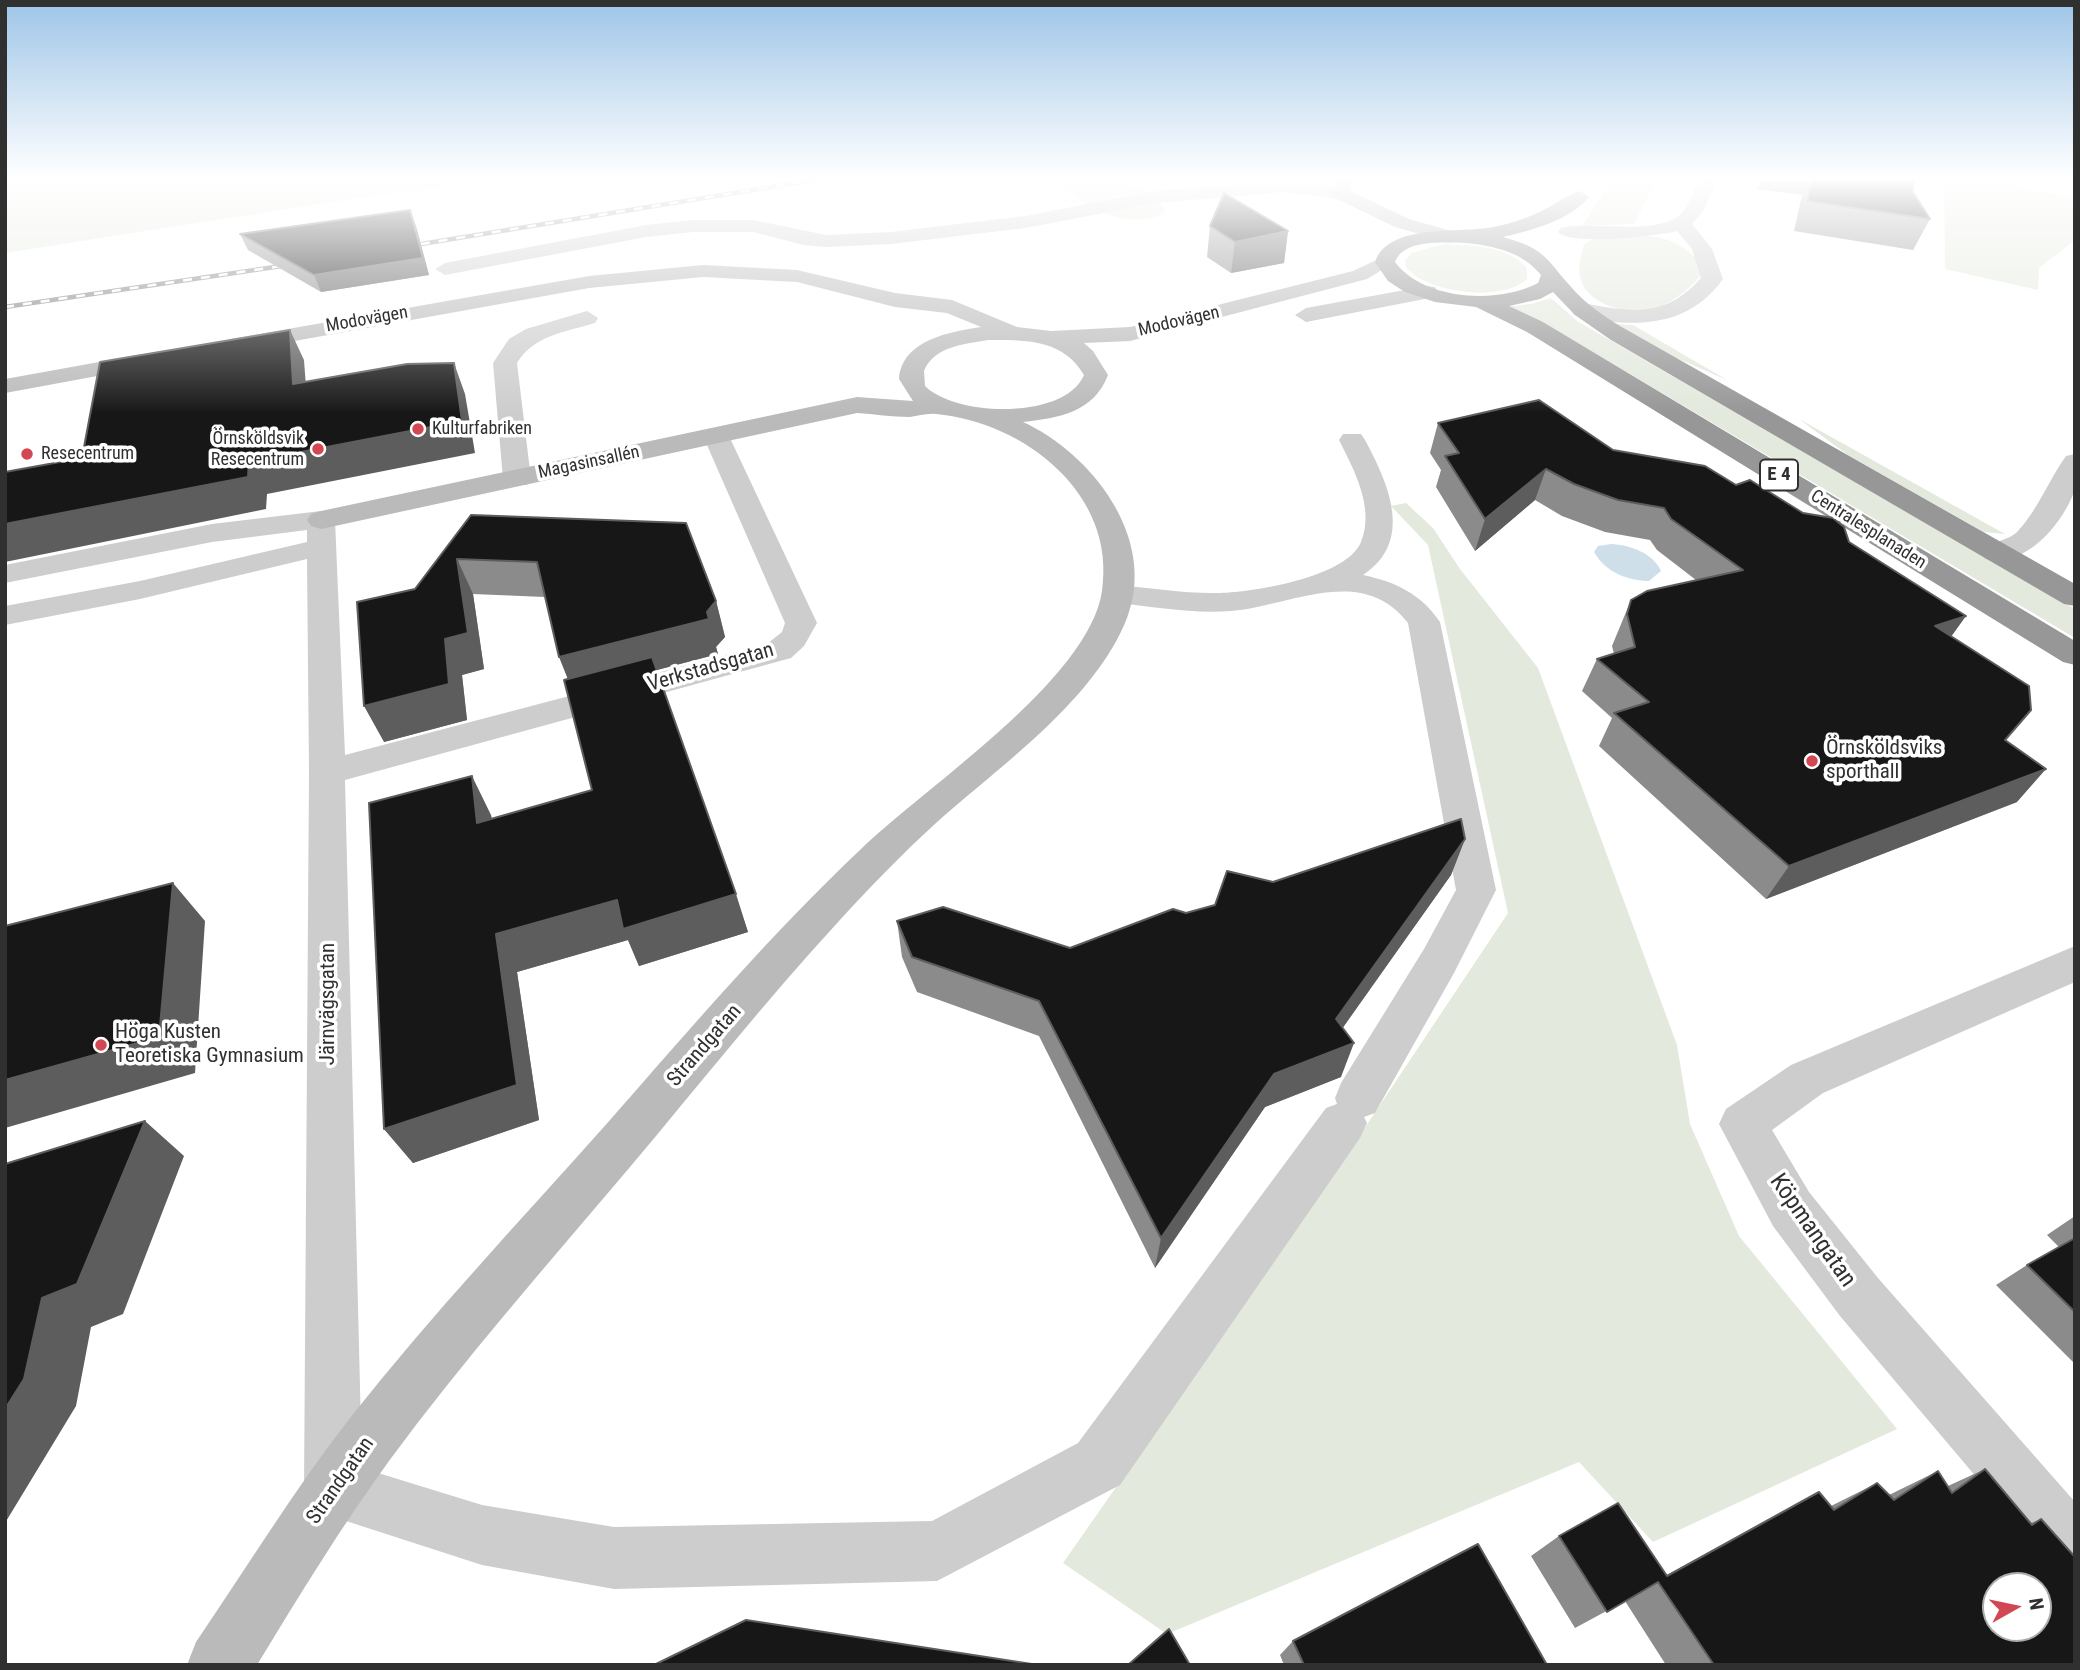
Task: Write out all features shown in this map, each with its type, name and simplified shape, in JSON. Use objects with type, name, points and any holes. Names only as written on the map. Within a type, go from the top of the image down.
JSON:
[{"type":"highway","name":"E 4","points":[[1390,258],[1396,278],[1427,292],[1480,301],[1528,296],[1548,286],[1557,258]]},
{"type":"highway","name":"E 4","points":[[1536,258],[1582,310],[1619,335],[2075,597]]},
{"type":"highway","name":"Centralesplanaden","points":[[1480,301],[1547,334],[2075,655]]},
{"type":"main road","name":"Modovägen","points":[[1050,338],[1130,334],[1357,276],[1386,258]]},
{"type":"main road","name":"Modovägen","points":[[216,348],[486,298],[655,274],[704,271],[797,276],[895,300],[952,307],[1013,333]]},
{"type":"main road","points":[[1283,320],[1427,292]]},
{"type":"main road","points":[[895,300],[920,337],[909,377],[922,397],[936,406],[961,414],[991,418],[1023,417],[1053,411],[1087,393],[1107,369],[1093,363],[1083,353],[1050,338],[1013,333],[920,337]]},
{"type":"main road","name":"Modovägen","points":[[1140,355],[1202,339]]},
{"type":"main road","points":[[5,386],[176,355]]},
{"type":"main road","points":[[857,405],[888,382],[909,377]]},
{"type":"main road","points":[[1050,447],[1076,401]]},
{"type":"main road","points":[[857,405],[910,408],[936,406]]},
{"type":"main road","name":"Magasinsallén","points":[[322,533],[517,479],[857,405]]},
{"type":"main road","name":"Strandgatan","points":[[219,1665],[333,1489],[417,1377],[853,878],[936,800],[1017,731],[1086,662],[1107,629],[1118,594],[1121,572],[1118,550],[1107,515],[1085,483],[1050,447],[991,418]]},
{"type":"street","points":[[445,269],[503,258]]},
{"type":"street","points":[[1582,310],[1635,319],[1674,313],[1697,299],[1712,279],[1709,258]]},
{"type":"street","points":[[517,479],[505,363],[517,344],[534,334],[587,318]]},
{"type":"street","name":"Verkstadsgatan","points":[[327,772],[779,651],[787,645],[799,631],[801,623],[716,436]]},
{"type":"street","points":[[1331,582],[1367,558],[1378,528],[1378,495],[1352,440]]},
{"type":"street","points":[[1996,553],[2026,540],[2052,507],[2075,462]]},
{"type":"street","points":[[5,574],[212,533],[322,533]]},
{"type":"street","points":[[5,616],[140,590],[322,533]]},
{"type":"street","name":"Järnvägsgatan","points":[[322,533],[327,772],[333,1489]]},
{"type":"street","points":[[333,1489],[482,1535],[614,1558],[937,1552],[1098,1464],[1351,1110],[1439,961],[1476,890],[1424,622],[1414,607],[1398,595],[1331,582],[1228,602],[1118,594]]},
{"type":"street","name":"Köpmangatan","points":[[2075,963],[1807,1079],[1743,1124],[1791,1209],[1833,1264],[2075,1548]]},
{"type":"shaded area","points":[[1407,258],[1514,258],[1527,268],[1527,279],[1500,291],[1465,292],[1446,289],[1416,276],[1406,267]]},
{"type":"shaded area","points":[[1581,258],[1695,258],[1700,262],[1700,277],[1665,304],[1650,310],[1621,310],[1601,302],[1586,290],[1580,278]]},
{"type":"shaded area","points":[[1945,258],[2052,258],[2039,268],[2038,290],[1945,269]]},
{"type":"shaded area","points":[[1551,298],[1577,321],[2075,609],[2075,638],[1546,324],[1505,307]]},
{"type":"shaded area","points":[[1616,324],[1633,325],[1727,380],[1672,356]]},
{"type":"shaded area","points":[[1799,419],[2005,534],[1984,532],[1848,455]]},
{"type":"shaded area","points":[[1406,503],[1433,528],[1460,569],[1538,668],[1677,1045],[1690,1124],[1739,1236],[1897,1429],[1653,1542],[1579,1462],[1167,1634],[1063,1563],[1314,1204],[1508,913],[1428,545],[1391,506]]},
{"type":"shaded area","points":[[1611,544],[1640,551],[1652,559],[1661,571],[1649,581],[1618,574],[1604,565],[1594,552],[1598,546]]},
{"type":"building","points":[[283,258],[423,258],[314,275]]},
{"type":"building","points":[[290,330],[293,384],[407,364],[454,363],[462,421],[249,462],[248,477],[5,524],[5,472],[82,458],[100,362]]},
{"type":"building","points":[[1539,400],[1613,450],[1705,466],[1736,485],[1750,480],[1803,513],[1833,518],[1844,527],[1849,542],[1966,616],[1935,626],[2029,686],[2031,710],[2005,740],[2046,769],[1789,866],[1614,713],[1649,702],[1597,659],[1635,647],[1627,614],[1631,600],[1647,591],[1743,570],[1671,519],[1664,508],[1618,500],[1574,484],[1546,469],[1485,519],[1445,456],[1459,453],[1438,423]]},
{"type":"building","points":[[471,515],[686,523],[716,601],[707,612],[709,619],[559,657],[537,562],[457,559],[468,633],[445,639],[449,684],[364,706],[357,602],[415,589]]},
{"type":"building","points":[[652,657],[736,894],[623,929],[617,900],[496,934],[517,1085],[384,1129],[369,803],[472,776],[477,823],[592,790],[564,680]]},
{"type":"building","points":[[1461,819],[1465,839],[1336,1019],[1354,1043],[1274,1074],[1161,1238],[1039,1001],[912,957],[897,921],[943,907],[1070,948],[1173,909],[1186,913],[1215,905],[1227,871],[1273,882]]},
{"type":"building","points":[[173,883],[159,1037],[5,1080],[5,926]]},
{"type":"building","points":[[145,1121],[77,1284],[42,1298],[24,1379],[5,1409],[5,1164]]},
{"type":"building","points":[[2075,1238],[2075,1312],[2027,1265]]},
{"type":"building","points":[[1985,1469],[2032,1525],[2041,1519],[2075,1557],[2075,1665],[1714,1665],[1658,1582],[1607,1612],[1559,1536],[1618,1503],[1667,1576],[1819,1492],[1834,1510],[1877,1483],[1894,1500],[1938,1471],[1952,1493]]},
{"type":"building","points":[[1478,1544],[1547,1665],[1304,1665],[1293,1641]]},
{"type":"building","points":[[746,1620],[1038,1665],[654,1665]]},
{"type":"building","points":[[1169,1629],[1190,1665],[1128,1665]]},
{"type":"railway","points":[[5,307],[295,264]]},
{"type":"place","name":"Kulturfabriken","points":[[418,429]]},
{"type":"place","name":"Örnsköldsvik Resecentrum","points":[[318,449]]},
{"type":"place","name":"Resecentrum","points":[[27,454]]},
{"type":"place","name":"Örnsköldsviks sporthall","points":[[1812,761]]},
{"type":"place","name":"Höga Kusten Teoretiska Gymnasium","points":[[101,1045]]}]
